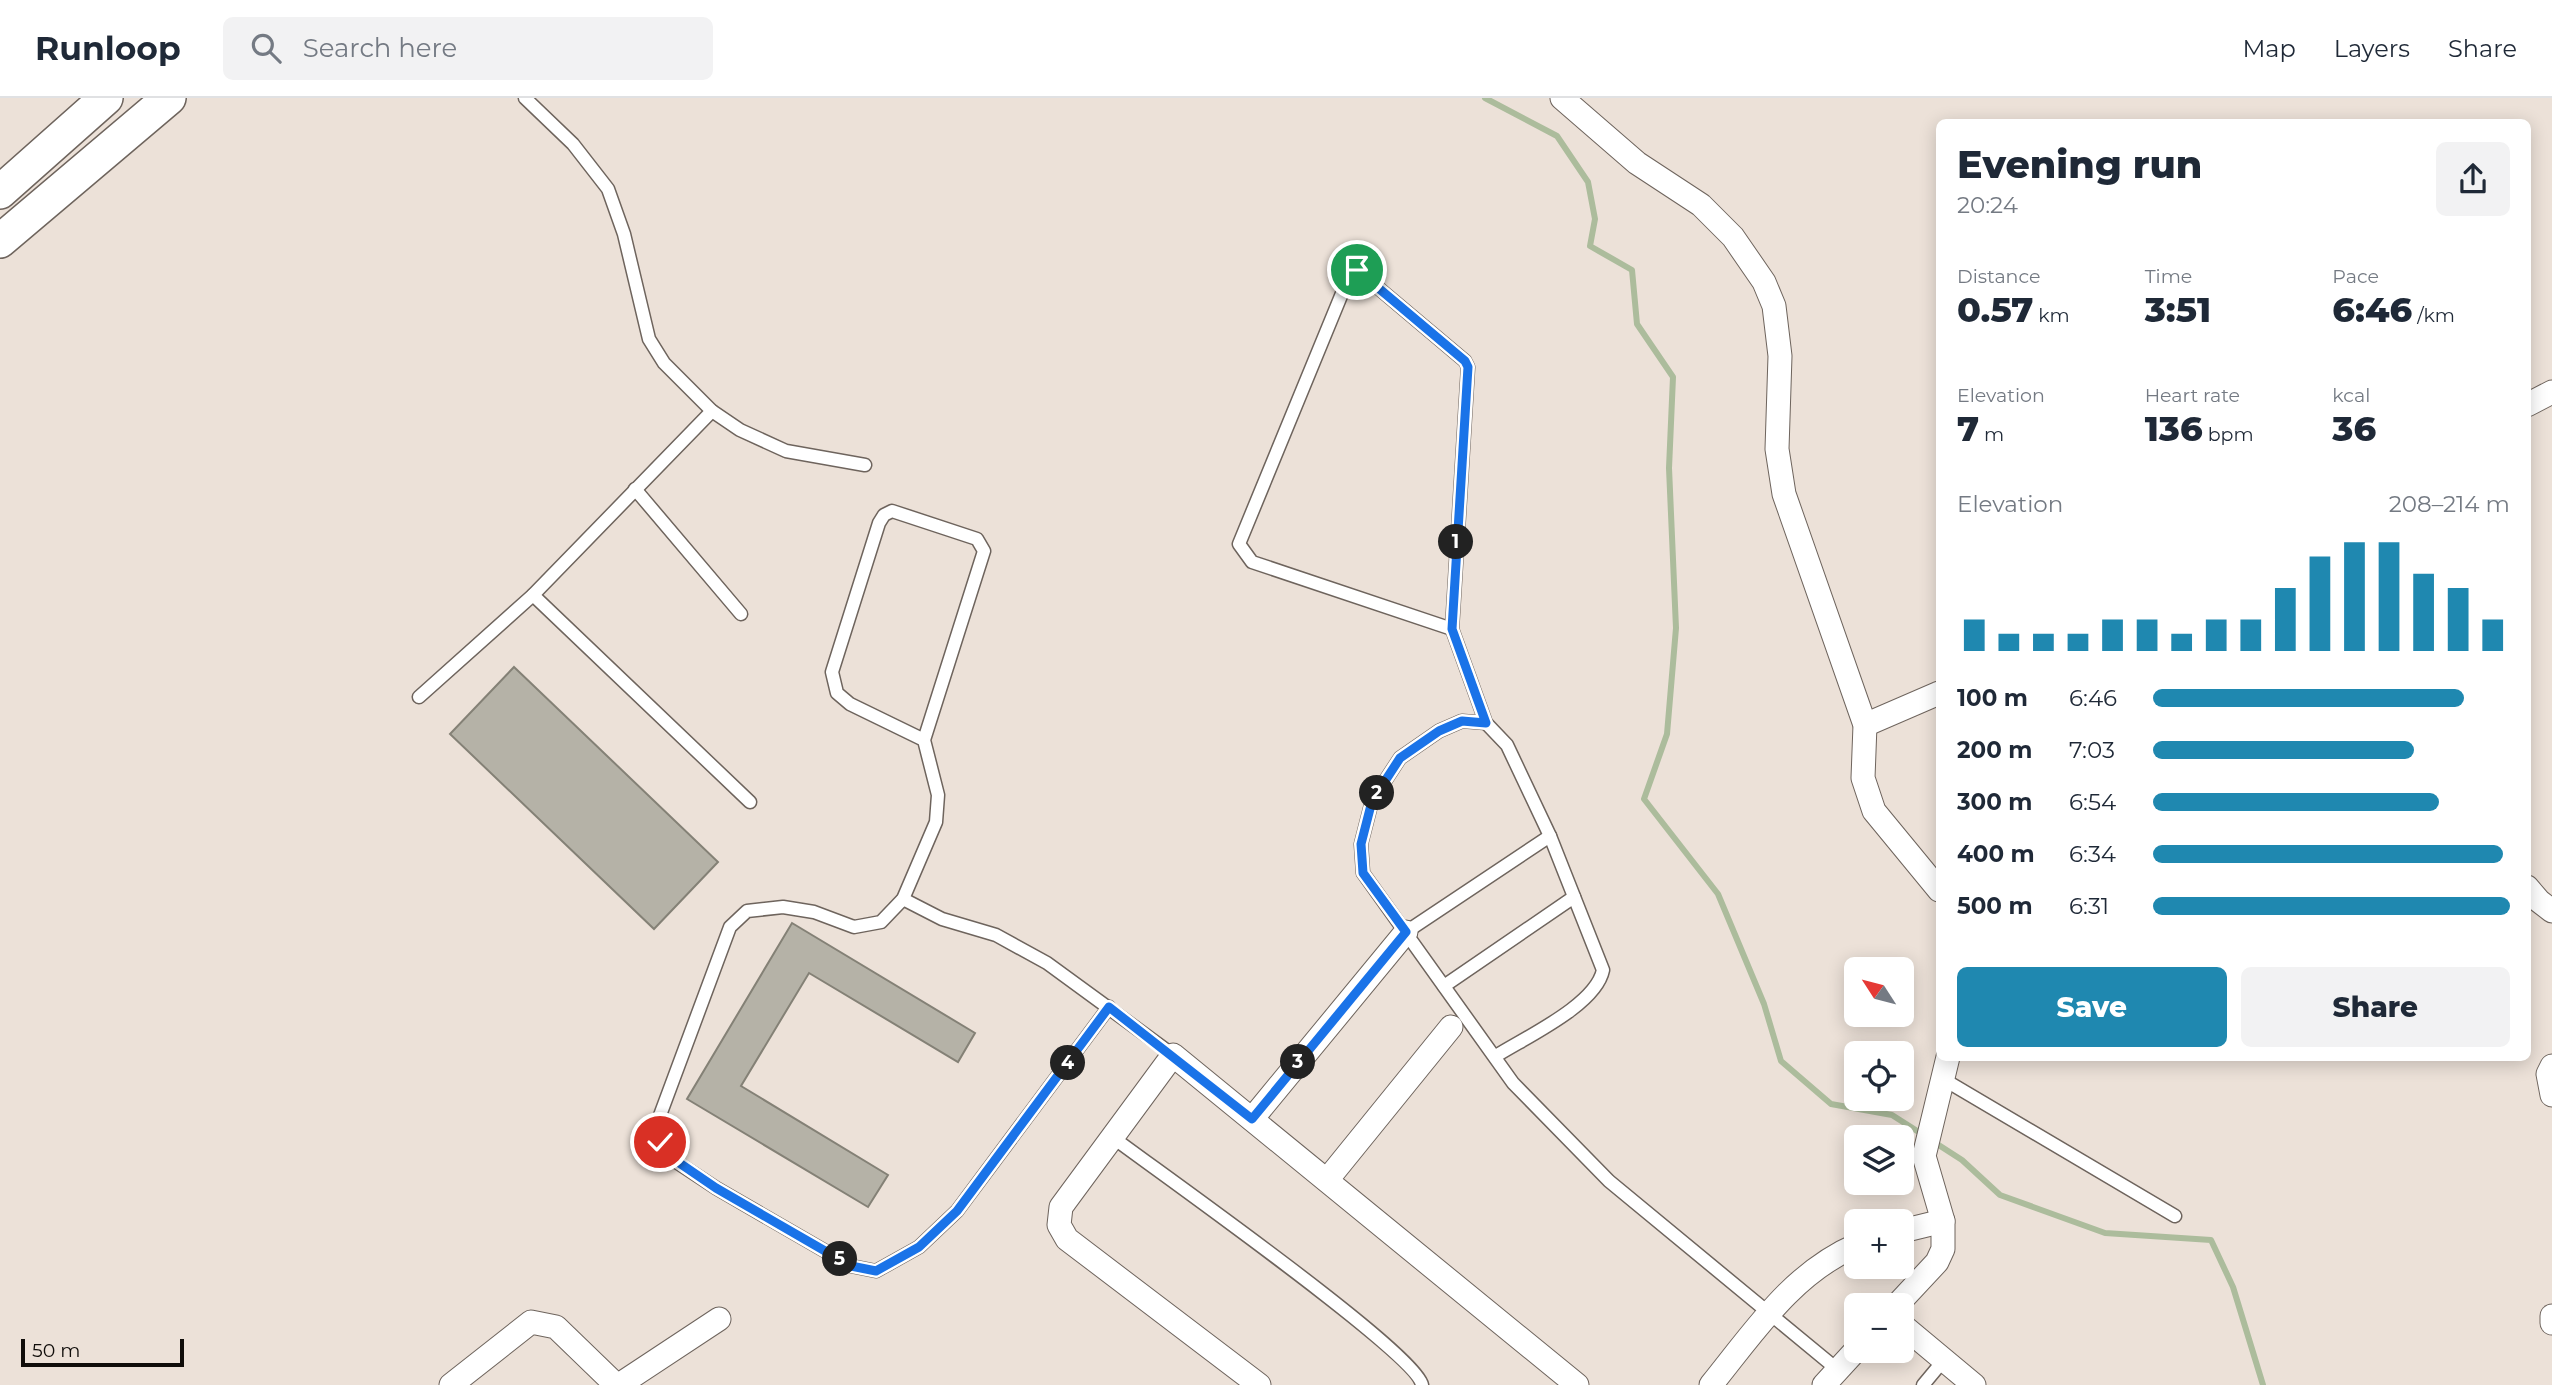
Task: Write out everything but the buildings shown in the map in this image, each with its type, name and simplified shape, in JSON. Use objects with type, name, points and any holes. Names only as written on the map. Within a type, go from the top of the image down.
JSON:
[{"type":"main road","points":[[0,192],[106,98]]},
{"type":"main road","points":[[0,241],[169,98]]},
{"type":"street","points":[[1562,98],[1637,163],[1700,205],[1732,237],[1764,282],[1774,306],[1780,356],[1777,449],[1784,494],[1865,725],[1863,778],[1874,811],[1936,886]]},
{"type":"street","points":[[2531,403],[2552,392]]},
{"type":"street","points":[[1865,725],[1936,698]]},
{"type":"street","points":[[2531,892],[2552,911]]},
{"type":"street","points":[[1252,1119],[1406,932]]},
{"type":"street","points":[[1327,1180],[1451,1027]]},
{"type":"street","points":[[1259,1385],[1067,1239],[1059,1225],[1061,1207],[1173,1055],[1577,1385]]},
{"type":"street","points":[[2552,1066],[2547,1074],[2552,1095]]},
{"type":"street","points":[[1908,1293],[1937,1262],[1943,1249],[1943,1221],[1924,1156],[1945,1068]]},
{"type":"street","points":[[1914,1228],[1943,1221]]},
{"type":"street","points":[[1710,1385],[1769,1313],[1807,1274],[1826,1259],[1844,1251]]},
{"type":"street","points":[[2552,1316],[2552,1324]]},
{"type":"street","points":[[452,1385],[531,1322],[556,1327],[617,1385],[719,1319]]},
{"type":"street","points":[[1914,1336],[1974,1385]]},
{"type":"street","points":[[1831,1377],[1844,1363]]},
{"type":"lane","points":[[525,98],[573,144],[608,189],[624,234],[649,339],[664,363],[712,411],[740,430],[786,451],[865,465]]},
{"type":"lane","points":[[1452,629],[1252,562],[1239,544],[1350,274],[1357,270],[1465,361],[1468,367],[1452,629],[1486,723],[1507,745],[1550,836],[1603,970],[1600,984],[1581,1002],[1496,1056]]},
{"type":"lane","points":[[419,697],[533,595],[712,411]]},
{"type":"lane","points":[[635,489],[741,614]]},
{"type":"lane","points":[[924,740],[850,704],[837,693],[832,673],[879,523],[884,515],[892,511],[977,540],[985,551],[924,740],[937,795],[936,822],[903,899],[881,922],[854,927],[814,912],[783,907],[747,911],[730,927],[659,1118],[660,1142],[675,1160],[716,1188],[851,1266],[876,1271],[919,1247],[957,1211],[1109,1007]]},
{"type":"lane","points":[[533,595],[750,802]]},
{"type":"lane","points":[[1486,723],[1462,721],[1439,731],[1400,758],[1372,801],[1361,844],[1363,873],[1513,1083],[1609,1181],[1769,1313],[1831,1377]]},
{"type":"lane","points":[[1406,932],[1550,836]]},
{"type":"lane","points":[[1444,986],[1574,897]]},
{"type":"lane","points":[[903,899],[942,919],[996,935],[1047,963],[1173,1055]]},
{"type":"lane","points":[[1945,1068],[2175,1216]]},
{"type":"lane","points":[[1111,1136],[1345,1310],[1408,1364],[1422,1385]]},
{"type":"lane","points":[[1923,1385],[1942,1361]]},
{"type":"waterway","points":[[1485,98],[1557,136],[1588,182],[1595,219],[1590,246],[1632,270],[1637,324],[1673,377],[1669,468],[1676,628],[1667,734],[1644,799],[1718,894],[1764,1004],[1781,1061],[1831,1104],[1892,1115],[1925,1136]]},
{"type":"waterway","points":[[1934,1142],[1962,1160],[2000,1195],[2105,1233],[2211,1240],[2233,1287],[2263,1385]]},
{"type":"route","points":[[660,1142],[675,1160],[716,1188],[851,1266],[876,1271],[919,1247],[957,1211],[1109,1007],[1252,1119],[1406,932],[1363,873],[1361,844],[1372,801],[1400,758],[1439,731],[1462,721],[1486,723],[1452,629],[1468,367],[1465,361],[1357,270]]}]
